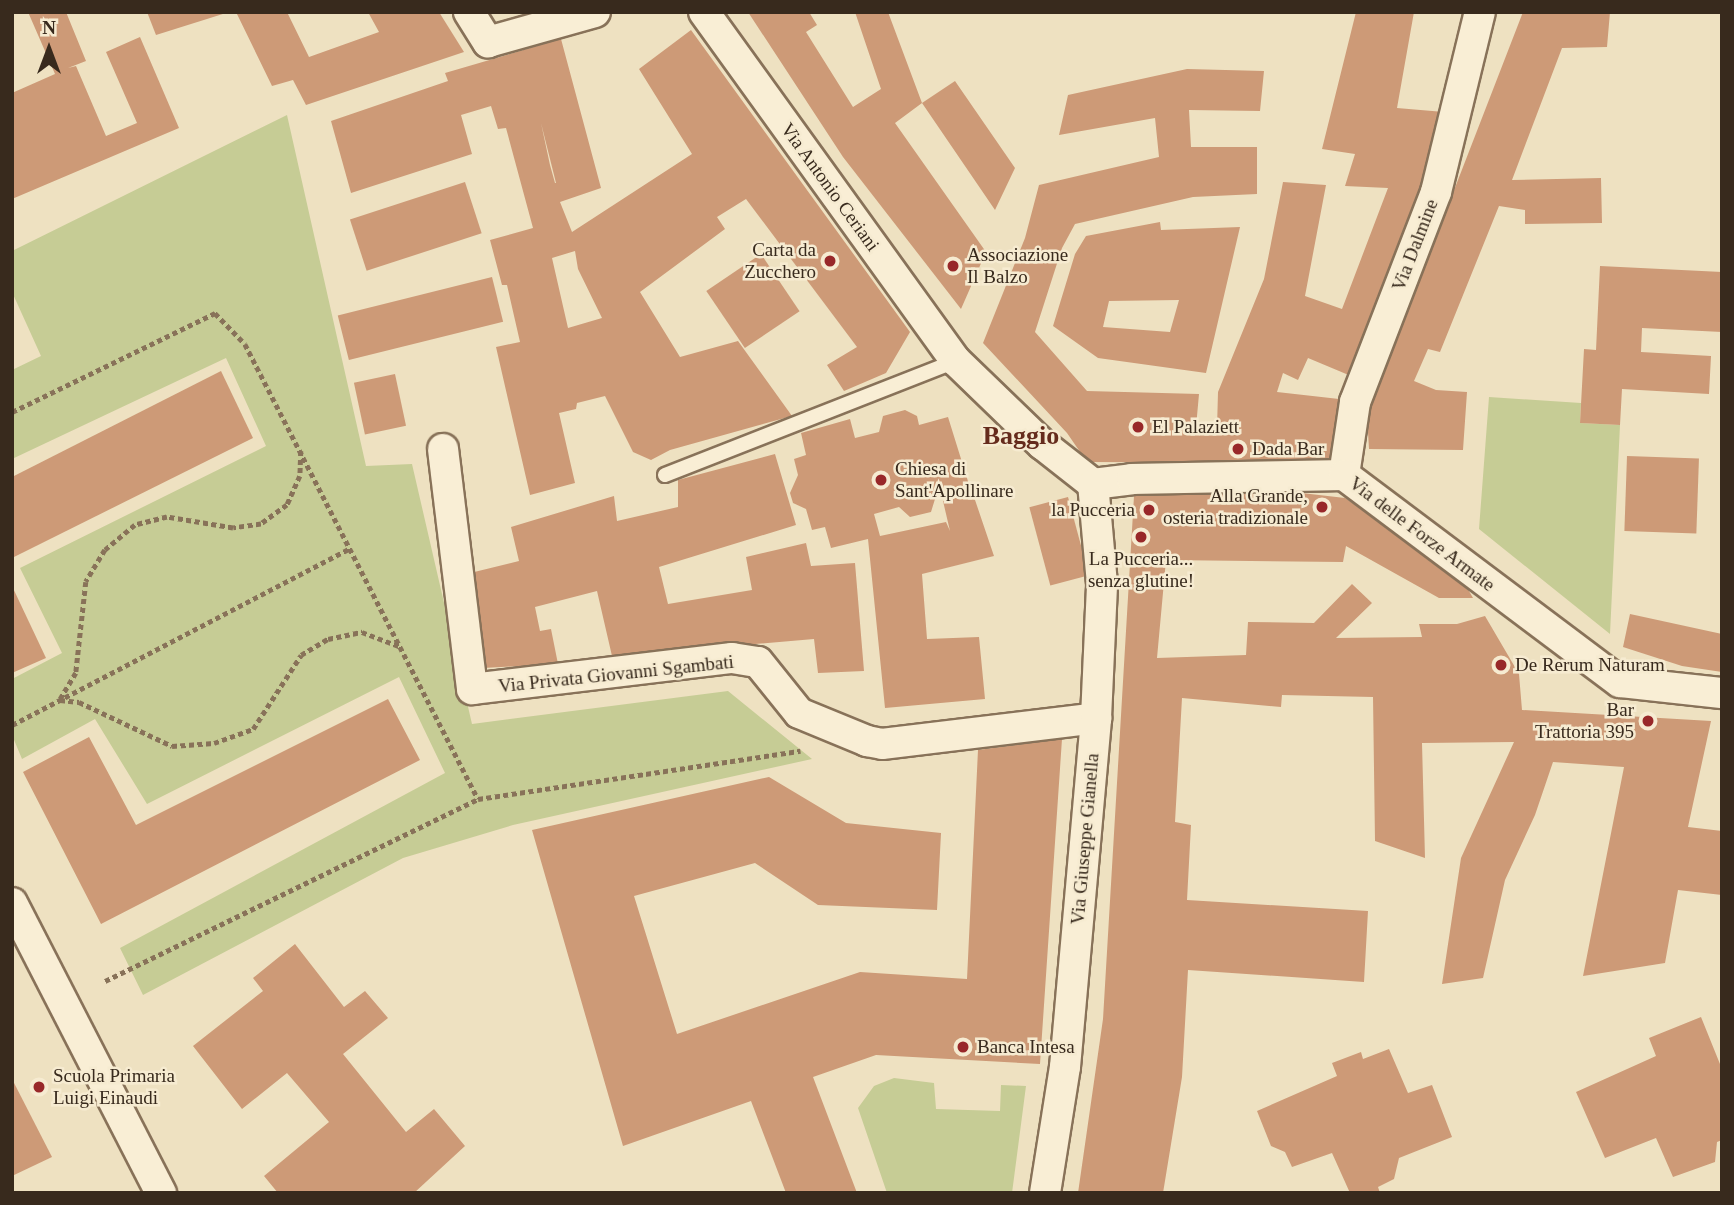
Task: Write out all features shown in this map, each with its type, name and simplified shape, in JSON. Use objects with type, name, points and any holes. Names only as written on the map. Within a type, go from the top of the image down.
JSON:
[{"type":"street","points":[[469,12],[488,42],[595,12]]},
{"type":"street","name":"Via Antonio Ceriani","points":[[704,12],[956,361],[1042,444],[1093,484]]},
{"type":"street","name":"Via Dalmine","points":[[1344,475],[1354,402],[1436,192],[1480,12]]},
{"type":"street","name":"Via Privata Giovanni Sgambati","points":[[443,449],[472,689],[732,658],[758,662],[799,713],[867,741],[882,744],[1096,718]]},
{"type":"street","name":"Via delle Forze Armate","points":[[1093,484],[1132,479],[1344,475],[1620,682],[1722,693]]},
{"type":"street","name":"Via Giuseppe Gianella","points":[[1045,1193],[1065,1067],[1096,718],[1102,583],[1093,484]]},
{"type":"street","points":[[12,903],[161,1193]]},
{"type":"lane","points":[[664,475],[956,361]]},
{"type":"path","points":[[12,412],[215,313],[245,344],[478,799]]},
{"type":"path","points":[[60,700],[76,673],[86,582],[105,550],[135,525],[167,517],[233,528],[261,523],[287,505],[300,477],[301,450]]},
{"type":"path","points":[[12,725],[350,548]]},
{"type":"path","points":[[60,700],[79,702],[139,734],[172,746],[214,743],[253,730],[301,655],[328,639],[362,632],[401,647]]},
{"type":"path","points":[[105,981],[478,799],[813,749]]},
{"type":"green space","points":[[287,115],[366,466],[412,464],[472,724],[728,691],[812,759],[513,825],[403,858],[143,995],[120,948],[445,773],[399,677],[147,804],[95,719],[22,759],[12,735],[12,679],[62,653],[20,568],[266,446],[226,358],[12,459],[12,370],[41,356],[12,292],[12,251]]},
{"type":"green space","points":[[1489,397],[1581,403],[1580,423],[1620,425],[1610,634],[1479,529]]},
{"type":"green space","points":[[894,1078],[934,1083],[936,1109],[1000,1111],[1001,1085],[1026,1086],[1012,1193],[887,1193],[858,1108],[874,1086]]},
{"type":"building","points":[[28,12],[66,12],[86,61],[68,68],[76,66],[106,136],[137,123],[106,52],[140,37],[179,128],[12,199],[12,93],[55,74]]},
{"type":"building","points":[[147,12],[226,12],[226,13],[156,35]]},
{"type":"building","points":[[236,12],[287,12],[309,57],[379,32],[368,12],[439,12],[464,52],[306,105],[293,80],[272,86]]},
{"type":"building","points":[[748,12],[809,12],[817,25],[806,32],[853,107],[881,89],[855,12],[888,12],[922,103],[895,123],[986,252],[961,309],[843,157]]},
{"type":"building","points":[[1356,12],[1414,12],[1397,108],[1444,112],[1426,188],[1351,376],[1308,358],[1298,380],[1283,373],[1277,392],[1348,400],[1335,463],[1087,462],[1067,433],[983,343],[1025,238],[1039,185],[1159,157],[1155,118],[1059,135],[1068,95],[1187,69],[1264,71],[1260,111],[1189,110],[1191,147],[1257,147],[1257,194],[1193,197],[1075,224],[1062,248],[1035,332],[1087,391],[1199,394],[1196,427],[1217,428],[1218,392],[1264,279],[1283,182],[1326,185],[1305,296],[1342,309],[1388,188],[1345,186],[1355,154],[1322,149]]},
{"type":"building","points":[[1523,12],[1610,12],[1607,47],[1562,48],[1512,180],[1601,178],[1602,223],[1525,224],[1525,210],[1499,206],[1440,352],[1428,349],[1414,381],[1436,390],[1467,392],[1463,450],[1369,449],[1367,415]]},
{"type":"building","points":[[691,30],[910,332],[886,373],[844,391],[827,365],[857,347],[746,199],[717,217],[725,229],[640,292],[680,357],[738,341],[792,416],[670,450],[651,460],[633,452],[605,396],[577,403],[576,409],[559,413],[575,483],[530,495],[496,347],[520,342],[507,285],[502,285],[490,240],[533,228],[506,128],[498,129],[491,106],[461,115],[472,154],[351,193],[331,121],[448,81],[445,73],[561,39],[601,188],[560,202],[572,232],[692,154],[639,69]],"holes":[[[541,123],[556,183],[550,165]],[[575,251],[578,269],[602,318],[568,328],[552,258]]]},
{"type":"building","points":[[955,81],[1015,168],[995,210],[922,103]]},
{"type":"building","points":[[465,182],[482,233],[367,271],[350,219]]},
{"type":"building","points":[[1160,222],[1161,230],[1240,227],[1206,373],[1098,358],[1053,326],[1075,254],[1086,236]],"holes":[[[1179,300],[1170,332],[1103,327],[1109,301]]]},
{"type":"building","points":[[761,254],[800,311],[745,348],[706,291]]},
{"type":"building","points":[[1600,266],[1722,272],[1722,332],[1642,328],[1641,352],[1711,356],[1709,394],[1622,389],[1620,425],[1580,423],[1584,349],[1596,350]]},
{"type":"building","points":[[492,277],[503,322],[349,360],[338,315]]},
{"type":"building","points":[[221,371],[253,438],[12,558],[12,477]]},
{"type":"building","points":[[395,374],[406,426],[365,435],[354,383]]},
{"type":"building","points":[[905,410],[917,416],[919,425],[948,417],[971,491],[935,499],[931,512],[910,517],[899,507],[874,514],[880,536],[946,522],[950,531],[943,501],[973,494],[994,556],[922,574],[927,639],[979,637],[985,699],[885,708],[868,539],[831,548],[825,527],[812,530],[806,509],[793,503],[790,493],[798,475],[794,459],[806,455],[801,433],[850,419],[855,438],[879,432],[883,416]]},
{"type":"building","points":[[775,454],[796,525],[659,567],[668,604],[752,590],[746,557],[806,543],[811,566],[855,563],[864,671],[818,673],[814,639],[612,656],[597,591],[535,607],[540,631],[551,629],[558,664],[483,668],[462,575],[519,561],[511,527],[614,496],[617,521],[678,507],[678,480]]},
{"type":"building","points":[[1627,456],[1699,459],[1696,533],[1624,531]]},
{"type":"building","points":[[1284,491],[1345,498],[1458,572],[1473,598],[1439,598],[1346,546],[1343,562],[1166,560],[1157,658],[1246,655],[1248,622],[1314,623],[1352,584],[1372,603],[1336,638],[1422,637],[1419,624],[1457,624],[1485,616],[1519,674],[1522,710],[1711,721],[1688,827],[1722,831],[1722,895],[1678,890],[1665,963],[1583,976],[1624,767],[1553,762],[1535,815],[1505,880],[1483,978],[1442,984],[1461,858],[1514,742],[1422,743],[1425,858],[1375,841],[1373,697],[1282,695],[1281,707],[1182,698],[1175,822],[1191,825],[1187,900],[1368,911],[1364,982],[1188,970],[1182,1077],[1163,1193],[1078,1193],[1103,1019],[1134,496]]},
{"type":"building","points":[[1068,497],[1089,575],[1050,586],[1029,507]]},
{"type":"building","points":[[12,586],[46,658],[12,673]]},
{"type":"building","points":[[1630,614],[1722,634],[1722,672],[1682,666],[1623,647]]},
{"type":"building","points":[[388,699],[420,760],[101,924],[23,772],[89,737],[136,825]]},
{"type":"building","points":[[1062,739],[1040,1064],[876,1055],[813,1077],[857,1193],[786,1193],[751,1101],[623,1146],[532,830],[769,777],[846,823],[941,833],[937,910],[818,905],[755,863],[634,896],[677,1034],[860,972],[967,979],[978,750]]},
{"type":"building","points":[[295,944],[344,1007],[365,991],[388,1018],[343,1054],[406,1132],[434,1109],[465,1146],[414,1193],[278,1193],[264,1176],[329,1122],[287,1073],[242,1109],[193,1046],[263,991],[253,978]]},
{"type":"building","points":[[1701,1017],[1722,1069],[1722,1140],[1717,1142],[1715,1162],[1673,1177],[1656,1138],[1605,1158],[1576,1092],[1656,1056],[1649,1038]]},
{"type":"building","points":[[1389,1049],[1408,1093],[1432,1085],[1452,1137],[1399,1158],[1394,1179],[1378,1187],[1380,1193],[1350,1193],[1332,1153],[1292,1167],[1285,1152],[1271,1146],[1257,1111],[1337,1076],[1332,1063],[1361,1052],[1363,1059]]},
{"type":"building","points":[[12,1079],[52,1157],[12,1176]]},
{"type":"place","name":"Carta da Zucchero","points":[[830,261]]},
{"type":"place","name":"Associazione Il Balzo","points":[[953,266]]},
{"type":"place","name":"El Palaziett","points":[[1138,427]]},
{"type":"place","name":"Dada Bar","points":[[1238,449]]},
{"type":"place","name":"Chiesa di Sant'Apollinare","points":[[881,480]]},
{"type":"place","name":"Alla Grande, osteria tradizionale","points":[[1322,507]]},
{"type":"place","name":"la Pucceria","points":[[1149,510]]},
{"type":"place","name":"La Pucceria... senza glutine!","points":[[1141,537]]},
{"type":"place","name":"De Rerum Naturam","points":[[1501,665]]},
{"type":"place","name":"Bar Trattoria 395","points":[[1648,721]]},
{"type":"place","name":"Banca Intesa","points":[[963,1047]]},
{"type":"place","name":"Scuola Primaria Luigi Einaudi","points":[[39,1087]]},
{"type":"district","name":"Baggio","points":[[1021,436]]}]
